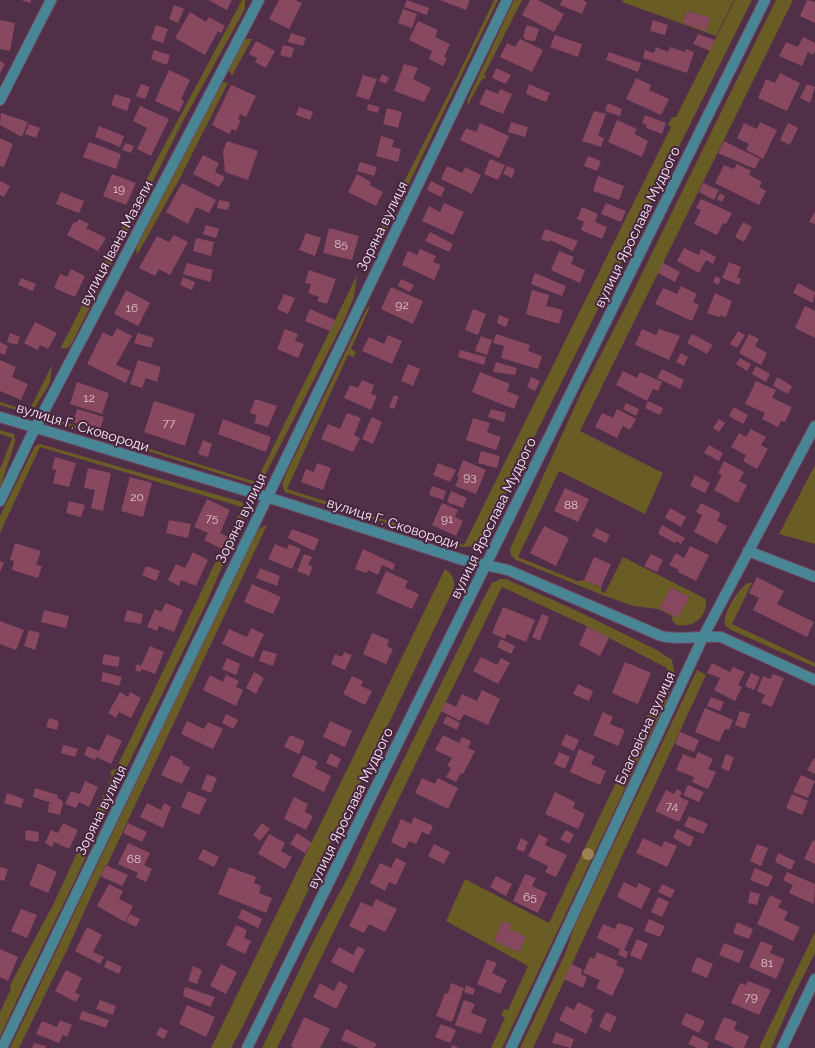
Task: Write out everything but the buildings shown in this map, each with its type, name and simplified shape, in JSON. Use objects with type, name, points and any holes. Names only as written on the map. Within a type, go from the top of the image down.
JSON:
[{"type":"street","points":[[0,100],[51,0]]},
{"type":"street","name":"вулиця Івана Мазепи","points":[[0,501],[36,427],[259,0]]},
{"type":"street","name":"Зоряна вулиця","points":[[2,1048],[507,0]]},
{"type":"street","name":"вулиця Ярослава Мудрого","points":[[247,1048],[764,0]]},
{"type":"street","name":"вулиця Г. Сковороди","points":[[0,417],[267,497],[485,565],[508,570],[661,636],[673,639],[704,635],[720,637],[815,680]]},
{"type":"street","name":"Благовісна вулиця","points":[[511,1048],[704,635],[815,426]]},
{"type":"street","points":[[748,552],[815,577]]},
{"type":"street","points":[[782,1048],[815,978]]},
{"type":"shaded area","points":[[58,0],[2,108],[26,56]]},
{"type":"shaded area","points":[[242,0],[245,0],[245,8],[183,121],[71,345],[67,348],[60,349],[155,163]]},
{"type":"shaded area","points":[[494,0],[498,0],[380,243],[371,247],[457,77]]},
{"type":"shaded area","points":[[514,0],[522,0],[484,75],[486,76],[485,79],[482,79],[468,105],[467,101]]},
{"type":"shaded area","points":[[623,0],[734,0],[716,36],[622,2]],"holes":[[[687,11],[710,18],[706,30],[683,23]]]},
{"type":"shaded area","points":[[735,0],[752,0],[482,542],[477,546],[463,547],[285,492],[282,485],[285,476],[367,308],[370,307],[351,349],[356,352],[354,357],[348,355],[287,489],[464,545],[671,127],[668,125],[672,117],[676,117]]},
{"type":"shaded area","points":[[776,0],[793,0],[580,431],[663,473],[645,514],[559,471],[518,557],[577,581],[584,580],[601,587],[601,591],[605,593],[623,557],[706,599],[706,606],[702,616],[694,623],[688,625],[676,625],[672,620],[672,616],[658,609],[633,606],[605,596],[516,560],[511,555],[510,549],[581,393],[629,300]],"holes":[[[671,587],[689,597],[678,617],[660,608]]]},
{"type":"shaded area","points":[[244,39],[252,39],[232,76],[228,69]]},
{"type":"shaded area","points":[[224,82],[228,83],[180,178],[137,255],[136,247],[218,87]]},
{"type":"shaded area","points":[[357,275],[354,297],[343,323],[262,481],[255,484],[249,483],[53,421],[54,419],[256,482]]},
{"type":"shaded area","points":[[52,365],[50,383],[32,412],[26,413],[0,405],[0,402],[29,411]]},
{"type":"shaded area","points":[[0,430],[14,434],[15,442],[0,488],[0,469],[12,438],[0,434]]},
{"type":"shaded area","points":[[40,444],[242,502],[245,513],[206,604],[105,812],[78,874],[0,1037],[0,1012],[11,989],[10,985],[54,903],[112,776],[110,773],[112,770],[116,769],[242,507],[40,447],[0,533],[0,516],[35,446]]},
{"type":"shaded area","points":[[815,465],[815,544],[779,534]]},
{"type":"shaded area","points":[[267,525],[107,865],[105,865],[66,952],[19,1048],[10,1048],[256,532],[260,528]]},
{"type":"shaded area","points":[[445,569],[453,578],[453,590],[242,1028],[231,1048],[211,1048]]},
{"type":"shaded area","points":[[500,579],[506,579],[575,610],[657,650],[672,660],[675,675],[666,702],[502,1048],[491,1048],[505,1018],[501,1015],[504,1009],[508,1010],[528,966],[446,921],[465,879],[549,923],[667,675],[667,668],[586,626],[502,587],[277,1048],[262,1048],[313,942],[348,877],[380,807],[492,583]],"holes":[[[503,921],[511,924],[509,929],[526,937],[519,952],[494,941]]]},
{"type":"shaded area","points":[[748,583],[752,583],[732,624],[815,663],[815,667],[731,630],[725,625],[728,608],[744,586]]},
{"type":"shaded area","points":[[697,670],[706,675],[533,1048],[520,1048],[565,954],[575,925]]},
{"type":"shaded area","points":[[815,932],[815,953],[794,995],[773,1044],[771,1048],[759,1048]]}]
